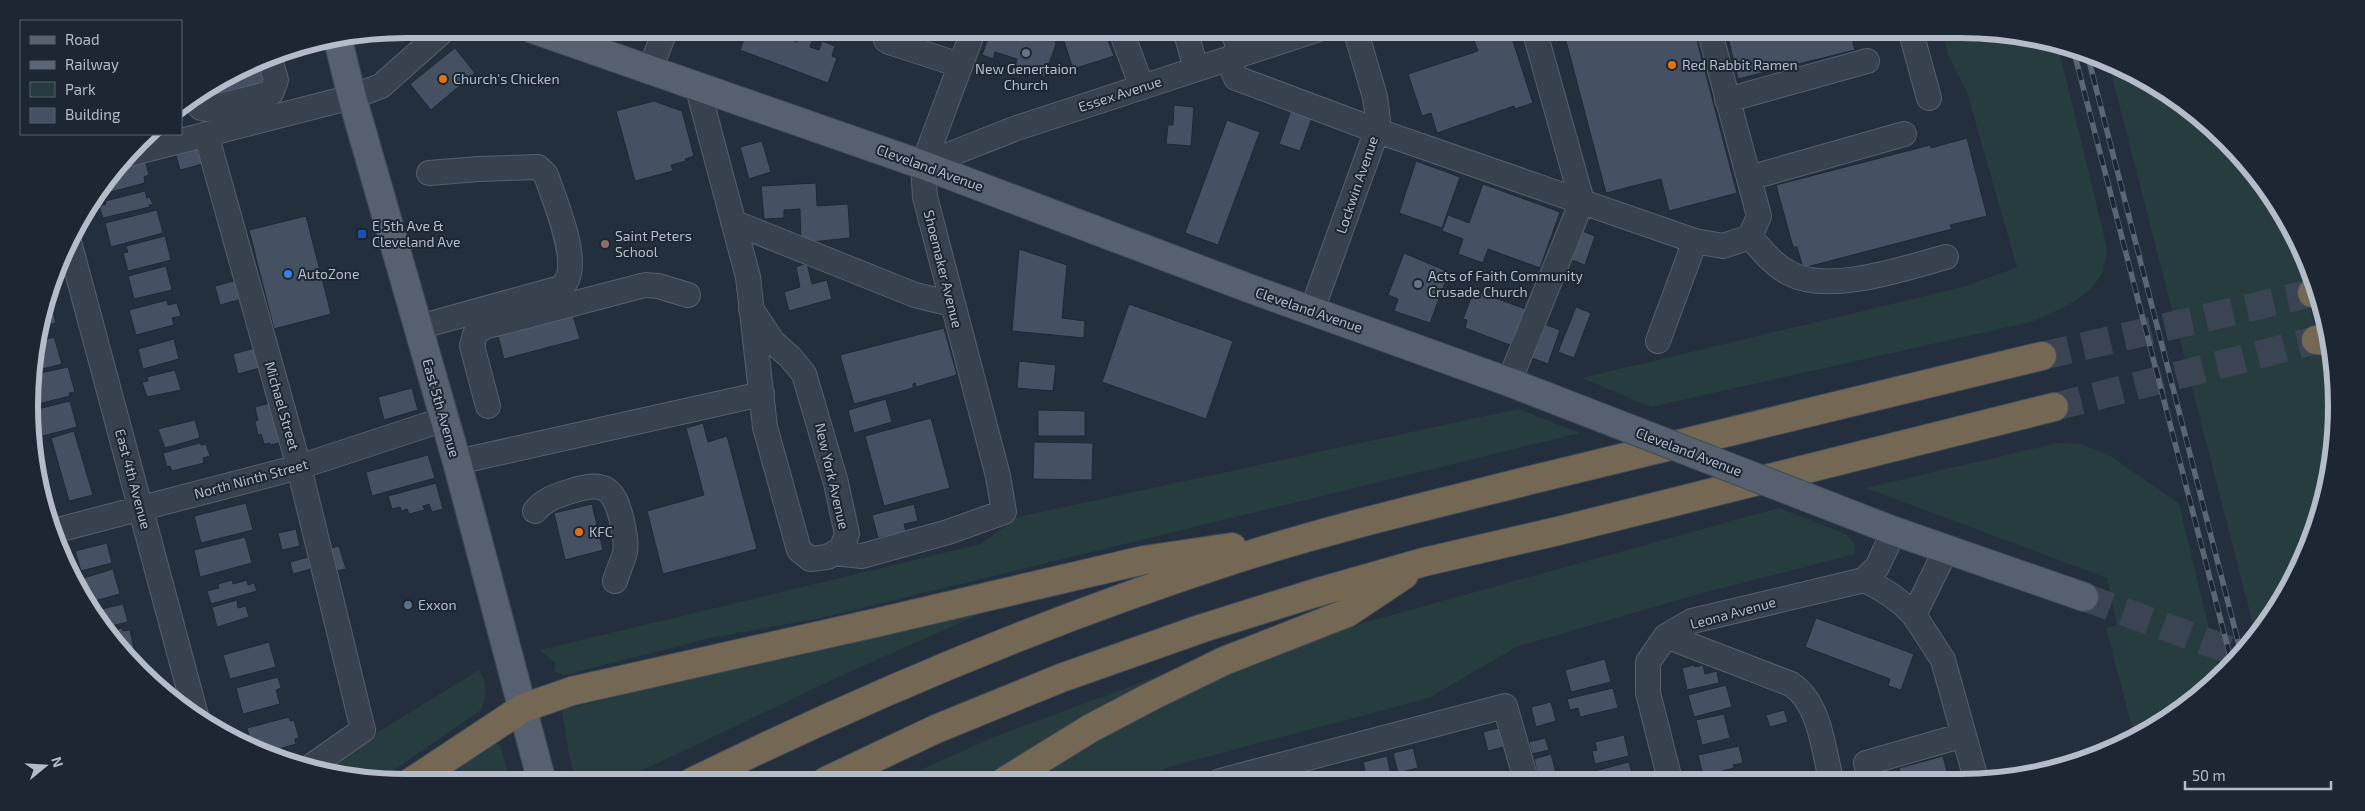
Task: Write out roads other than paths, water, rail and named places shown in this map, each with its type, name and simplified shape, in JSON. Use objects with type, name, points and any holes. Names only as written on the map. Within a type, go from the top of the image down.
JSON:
[{"type":"highway","points":[[708,774],[794,731],[946,667],[1099,606],[1232,560],[1312,535],[1816,409],[2042,356]]},
{"type":"highway","points":[[841,774],[936,730],[1061,678],[1296,598],[1424,562],[1558,531],[2054,407]]},
{"type":"highway","points":[[423,774],[523,708],[572,691],[1144,560],[1312,535]]},
{"type":"highway","points":[[1015,774],[1091,728],[1152,696],[1224,662],[1347,613],[1424,562]]},
{"type":"main road","name":"Cleveland Avenue","points":[[559,38],[923,165],[1251,289],[1509,382],[1894,531],[2084,597]]},
{"type":"main road","name":"East 5th Avenue","points":[[339,44],[352,97],[457,462],[540,774]]},
{"type":"street","points":[[139,152],[352,97],[381,86],[435,38]]},
{"type":"street","points":[[650,69],[662,38]]},
{"type":"street","points":[[886,38],[889,42],[960,64]]},
{"type":"street","name":"Shoemaker Avenue","points":[[834,553],[862,556],[948,532],[1004,512],[998,476],[927,208],[923,165],[970,38]]},
{"type":"street","points":[[1125,38],[1142,87]]},
{"type":"street","points":[[1187,38],[1196,69]]},
{"type":"street","points":[[1233,38],[1236,78],[1375,130],[1695,241],[1723,246],[1750,236],[1759,216],[1711,38]]},
{"type":"street","name":"Essex Avenue","points":[[923,165],[1014,129],[1290,38]]},
{"type":"street","name":"Lockwin Avenue","points":[[1312,310],[1378,120],[1375,97],[1358,38]]},
{"type":"street","points":[[1509,382],[1582,201],[1537,38]]},
{"type":"street","points":[[1912,38],[1929,98]]},
{"type":"street","points":[[1727,100],[1867,61]]},
{"type":"street","points":[[197,103],[201,108],[208,109],[271,93],[276,80],[271,63]]},
{"type":"street","name":"New York Avenue","points":[[696,85],[748,277],[751,309],[766,427],[799,550],[810,559],[826,557],[841,550],[847,534],[836,483],[813,400],[804,374],[790,357],[773,342],[751,309]]},
{"type":"street","name":"Michael Street","points":[[206,134],[299,467],[363,730],[317,762]]},
{"type":"street","points":[[1749,178],[1904,134]]},
{"type":"street","points":[[418,327],[560,288],[569,278],[571,267],[570,248],[544,171],[538,167],[429,173]]},
{"type":"street","points":[[733,222],[915,295],[952,304]]},
{"type":"street","points":[[1750,236],[1772,260],[1789,274],[1829,282],[1864,278],[1946,257]]},
{"type":"street","points":[[1658,341],[1695,241]]},
{"type":"street","name":"East 4th Avenue","points":[[72,251],[193,706]]},
{"type":"street","points":[[488,406],[472,346],[475,334],[484,327],[645,285],[658,286],[688,295]]},
{"type":"street","points":[[457,462],[762,394]]},
{"type":"street","name":"North Ninth Street","points":[[59,530],[299,467],[445,419]]},
{"type":"street","points":[[535,511],[547,499],[579,489],[600,488],[612,492],[616,499],[624,532],[625,551],[615,581]]},
{"type":"street","points":[[1894,531],[1877,567],[1864,580],[1884,589],[1914,615],[1943,660],[1974,773]]},
{"type":"street","points":[[1914,615],[1947,548]]},
{"type":"street","name":"Leona Avenue","points":[[1668,774],[1648,693],[1648,662],[1666,636],[1692,621],[1864,580]]},
{"type":"street","points":[[1666,636],[1790,684],[1798,690],[1808,699],[1830,774]]},
{"type":"street","points":[[1247,774],[1505,706],[1524,774]]},
{"type":"street","points":[[1869,774],[1866,764],[1964,735]]},
{"type":"tunnel","points":[[2042,356],[2310,293]]},
{"type":"tunnel","points":[[2054,407],[2316,340]]},
{"type":"tunnel","points":[[2084,597],[2233,651]]},
{"type":"railway","points":[[2075,56],[2230,655]]},
{"type":"railway","points":[[2089,62],[2239,645]]},
{"type":"place","name":"New Genertaion Church","points":[[1026,53]]},
{"type":"place","name":"Red Rabbit Ramen","points":[[1672,65]]},
{"type":"place","name":"Church's Chicken","points":[[443,79]]},
{"type":"place","name":"E 5th Ave & Cleveland Ave","points":[[362,234]]},
{"type":"place","name":"Saint Peters School","points":[[605,244]]},
{"type":"place","name":"AutoZone","points":[[288,274]]},
{"type":"place","name":"Acts of Faith Community Crusade Church","points":[[1418,284]]},
{"type":"place","name":"KFC","points":[[579,532]]},
{"type":"place","name":"Exxon","points":[[408,605]]}]
